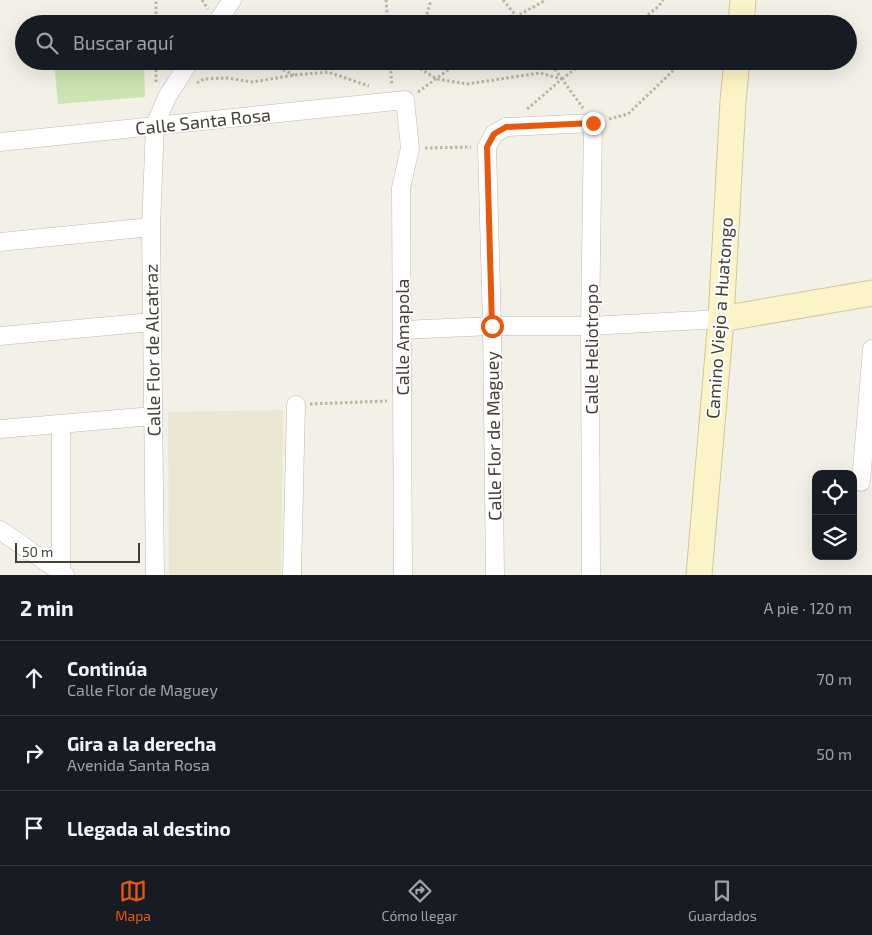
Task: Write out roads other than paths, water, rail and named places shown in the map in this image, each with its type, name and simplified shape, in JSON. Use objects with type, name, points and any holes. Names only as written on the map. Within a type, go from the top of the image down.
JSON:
[{"type":"main road","points":[[742,15],[743,0]]},
{"type":"main road","name":"Camino Viejo a Huatongo","points":[[699,575],[721,319],[736,70]]},
{"type":"main road","points":[[721,319],[872,293]]},
{"type":"street","points":[[222,15],[232,0]]},
{"type":"street","points":[[155,125],[185,70]]},
{"type":"street","name":"Calle Santa Rosa","points":[[0,142],[405,100]]},
{"type":"street","name":"Calle Amapola","points":[[403,575],[401,188],[410,148],[405,100]]},
{"type":"street","name":"Calle Heliotropo","points":[[487,147],[494,134],[506,127],[593,123],[590,326],[591,575]]},
{"type":"street","name":"Calle Flor de Alcatraz","points":[[155,125],[151,227],[155,575]]},
{"type":"street","name":"Calle Flor de Maguey","points":[[487,147],[492,326],[495,575]]},
{"type":"street","points":[[0,242],[151,227]]},
{"type":"street","points":[[402,330],[492,326],[590,326],[721,319]]},
{"type":"street","points":[[0,336],[152,322]]},
{"type":"street","points":[[862,482],[872,349]]},
{"type":"street","points":[[292,575],[296,405]]},
{"type":"street","points":[[0,429],[153,416]]},
{"type":"street","points":[[61,424],[63,574]]},
{"type":"street","points":[[0,530],[63,574]]}]
